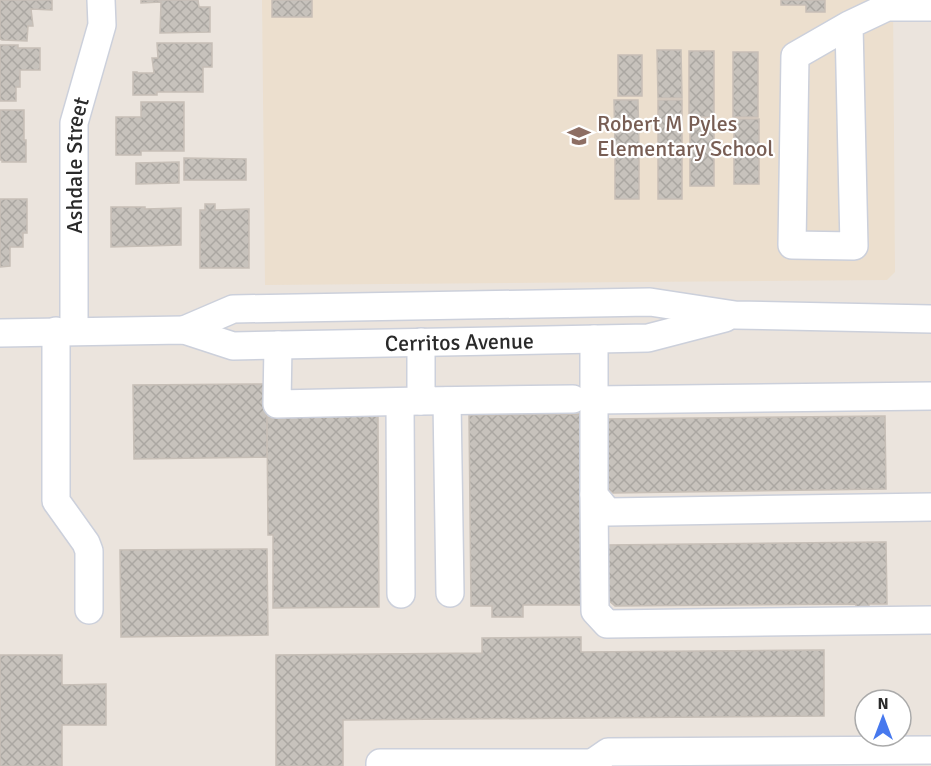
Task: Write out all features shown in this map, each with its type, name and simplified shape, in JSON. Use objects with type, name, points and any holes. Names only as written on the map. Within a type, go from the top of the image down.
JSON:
[{"type":"street","name":"Ashdale Street","points":[[89,610],[86,543],[56,501],[74,123],[102,25],[101,0]]},
{"type":"street","points":[[849,25],[854,246],[792,245],[795,57],[849,25],[887,7],[931,7]]},
{"type":"street","name":"Cerritos Avenue","points":[[184,330],[233,309],[650,302],[735,315],[931,319]]},
{"type":"street","name":"Cerritos Avenue","points":[[0,333],[184,330],[233,346],[648,338],[735,315]]},
{"type":"street","points":[[594,339],[584,400],[594,495],[595,611],[607,624],[931,620]]},
{"type":"street","points":[[421,342],[423,402],[450,593]]},
{"type":"street","points":[[278,345],[277,404],[931,396]]},
{"type":"street","points":[[401,594],[423,402]]},
{"type":"street","points":[[594,495],[608,512],[931,507]]},
{"type":"street","points":[[380,766],[380,763],[592,765],[608,752],[931,750]]},
{"type":"shaded area","name":"Robert M Pyles Elementary School","points":[[262,0],[893,0],[895,272],[887,280],[265,285]]},
{"type":"building","points":[[0,0],[52,0],[52,10],[31,9],[33,26],[28,26],[27,41],[2,40],[0,39]]},
{"type":"building","points":[[141,0],[198,0],[199,7],[210,7],[210,32],[160,33],[161,2],[141,3]]},
{"type":"building","points":[[272,0],[312,0],[312,17],[272,17]]},
{"type":"building","points":[[781,0],[825,0],[825,12],[806,12],[806,5],[781,5]]},
{"type":"building","points":[[157,43],[212,43],[212,67],[203,67],[203,92],[157,92],[157,95],[133,95],[133,72],[154,73],[152,58],[158,58]]},
{"type":"building","points":[[0,45],[40,48],[40,70],[20,70],[20,87],[16,87],[16,101],[0,101]]},
{"type":"building","points":[[657,50],[681,50],[682,98],[658,98]]},
{"type":"building","points":[[689,51],[714,51],[714,117],[689,117]]},
{"type":"building","points":[[733,52],[758,52],[758,117],[733,117]]},
{"type":"building","points":[[618,55],[642,55],[642,96],[618,96]]},
{"type":"building","points":[[614,100],[638,100],[639,147],[615,148]]},
{"type":"building","points":[[658,100],[682,100],[682,148],[658,148]]},
{"type":"building","points":[[141,102],[184,102],[184,151],[141,151],[141,155],[116,155],[116,117],[141,117]]},
{"type":"building","points":[[0,110],[24,110],[26,162],[2,162],[0,160]]},
{"type":"building","points":[[690,119],[714,119],[714,186],[690,186]]},
{"type":"building","points":[[734,119],[759,119],[759,184],[734,184]]},
{"type":"building","points":[[615,151],[639,151],[639,199],[615,199]]},
{"type":"building","points":[[658,151],[682,151],[682,199],[658,199]]},
{"type":"building","points":[[184,158],[246,159],[246,180],[184,180]]},
{"type":"building","points":[[179,162],[179,183],[136,184],[136,163]]},
{"type":"building","points":[[0,199],[27,199],[27,233],[23,233],[23,247],[10,247],[10,266],[0,267]]},
{"type":"building","points":[[205,204],[215,204],[215,210],[249,209],[249,268],[200,268],[200,210],[205,210]]},
{"type":"building","points":[[111,207],[181,208],[181,245],[111,247]]},
{"type":"building","points":[[267,384],[267,457],[134,459],[133,385]]},
{"type":"building","points":[[580,414],[582,605],[523,605],[523,617],[492,617],[492,606],[471,606],[469,415]]},
{"type":"building","points":[[378,416],[379,607],[273,608],[273,535],[268,535],[267,417]]},
{"type":"building","points":[[885,416],[886,489],[613,493],[606,487],[605,419]]},
{"type":"building","points":[[886,542],[887,604],[869,604],[869,608],[856,608],[856,604],[615,606],[608,600],[607,545]]},
{"type":"building","points":[[267,549],[268,635],[121,637],[120,550]]},
{"type":"building","points":[[581,637],[581,652],[824,650],[824,716],[343,720],[343,766],[276,766],[276,655],[482,653],[482,638]]},
{"type":"building","points":[[0,655],[62,655],[62,685],[106,684],[106,725],[62,725],[62,766],[0,766]]},
{"type":"place","name":"Robert M Pyles Elementary School","points":[[579,136]]}]
